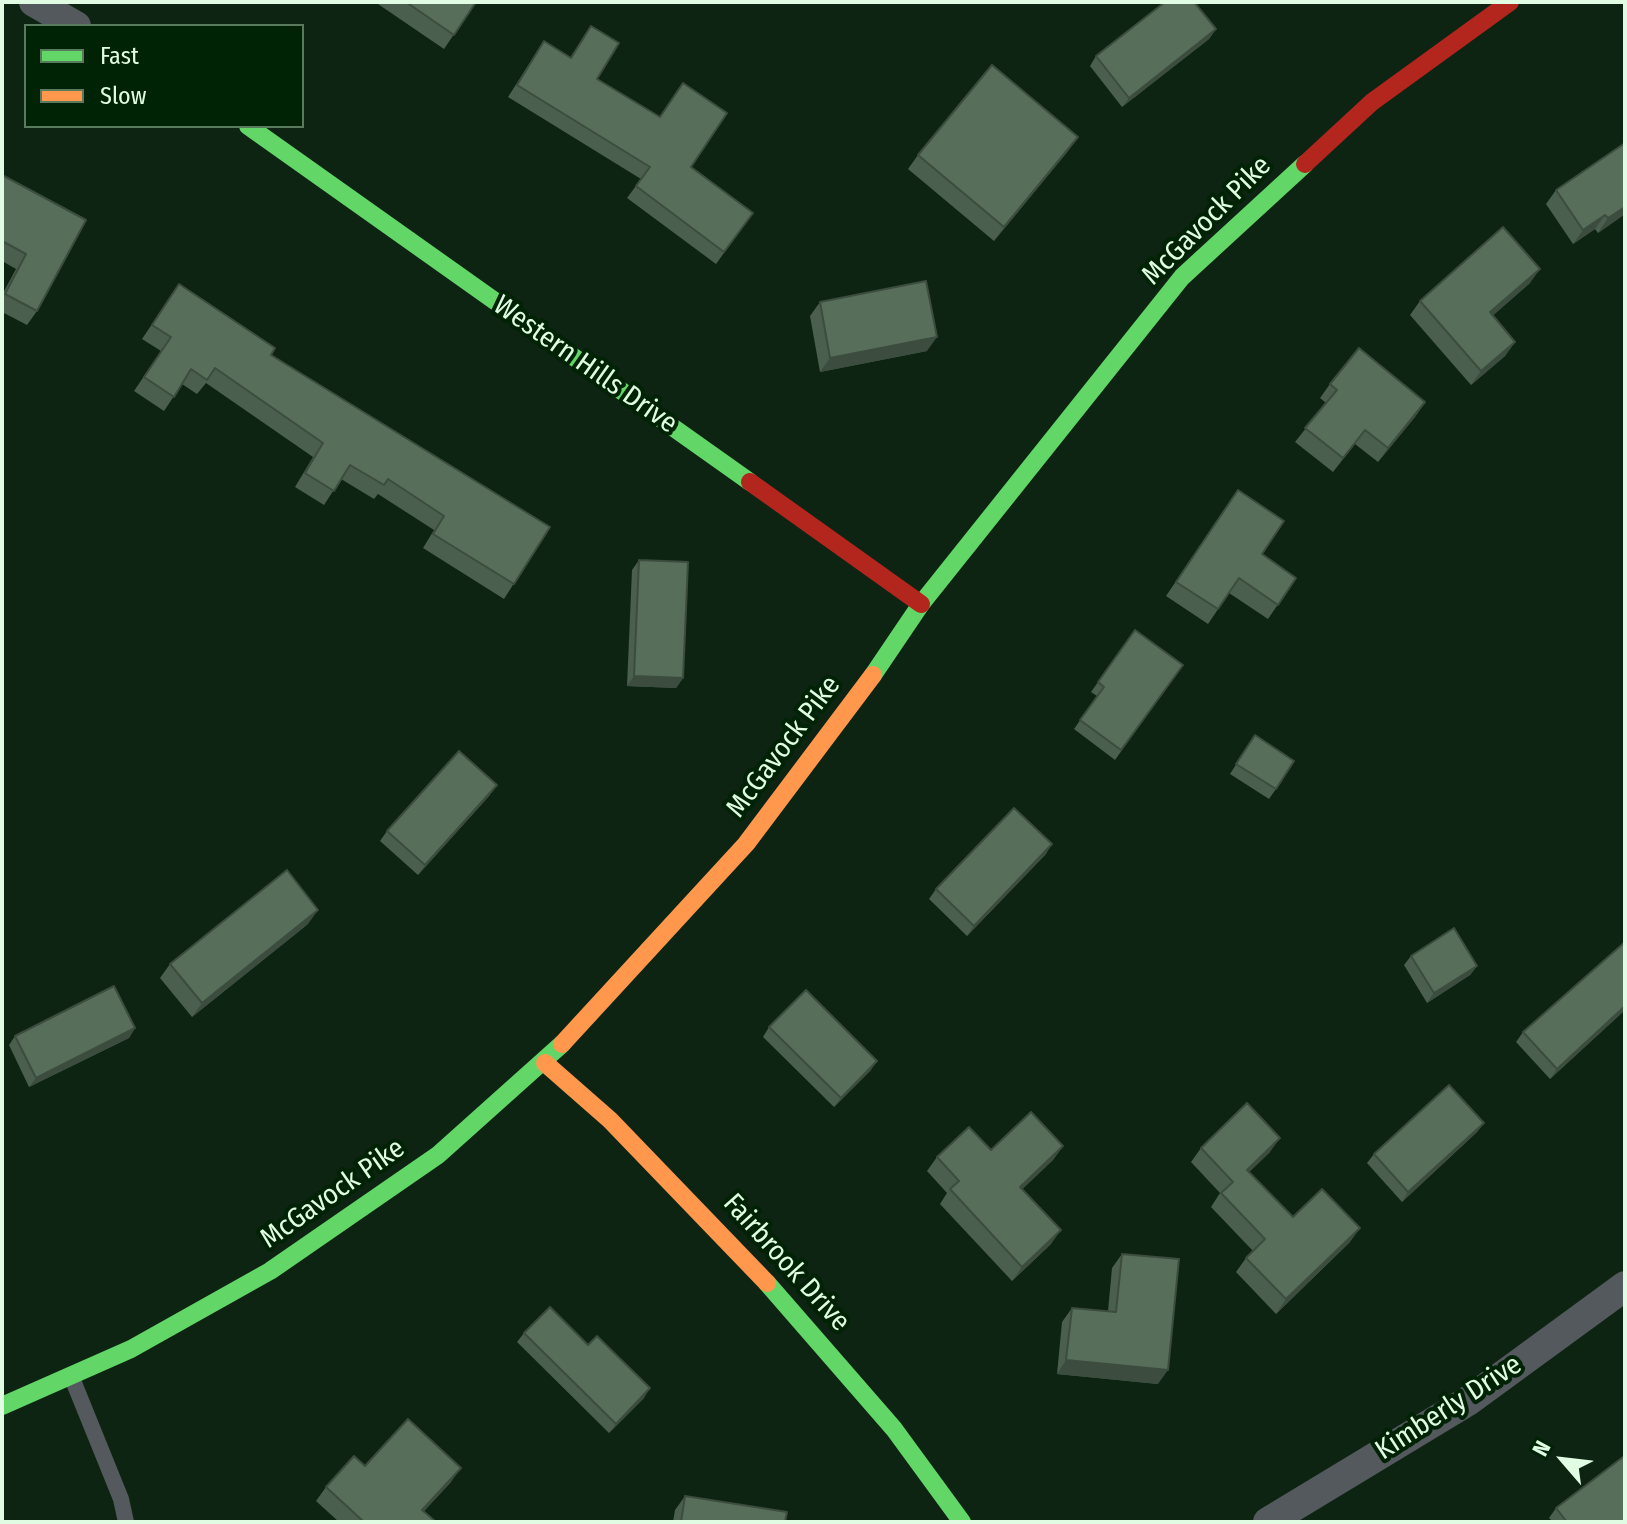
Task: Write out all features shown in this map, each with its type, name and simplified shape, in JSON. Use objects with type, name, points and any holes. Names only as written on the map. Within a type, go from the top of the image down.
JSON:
[{"type":"main road","name":"McGavock Pike","points":[[2,1406],[72,1377],[173,1327],[334,1230],[438,1155],[545,1063],[740,851],[881,664],[921,604],[1182,277],[1372,102],[1510,2]]},
{"type":"main road","name":"Western Hills Drive","points":[[251,128],[921,604]]},
{"type":"main road","name":"Fairbrook Drive","points":[[545,1063],[680,1189],[774,1289],[894,1429],[962,1522]]},
{"type":"street","points":[[34,2],[72,24]]},
{"type":"street","name":"Kimberly Drive","points":[[1268,1522],[1468,1401],[1625,1286]]},
{"type":"lane","points":[[72,1377],[121,1499],[126,1522]]},
{"type":"building","points":[[406,2],[476,2],[454,35]]},
{"type":"building","points":[[1165,2],[1194,2],[1216,29],[1129,98],[1096,56]]},
{"type":"building","points":[[591,26],[619,43],[597,79],[660,117],[683,83],[727,113],[691,167],[753,213],[724,252],[636,186],[650,167],[517,85],[544,41],[571,58]]},
{"type":"building","points":[[992,65],[1078,137],[1004,227],[918,155]]},
{"type":"building","points":[[1625,143],[1625,207],[1608,218],[1605,215],[1583,230],[1556,190]]},
{"type":"building","points":[[2,175],[86,220],[37,311],[5,294],[26,254],[2,241]]},
{"type":"building","points":[[1503,227],[1540,269],[1490,312],[1515,342],[1481,371],[1420,301]]},
{"type":"building","points":[[926,281],[937,337],[830,358],[820,302]]},
{"type":"building","points":[[179,284],[275,348],[271,355],[550,527],[514,584],[433,534],[444,516],[388,479],[384,485],[350,465],[334,491],[305,473],[323,443],[215,368],[207,380],[191,369],[174,397],[144,377],[171,337],[152,325]]},
{"type":"building","points":[[1359,348],[1425,402],[1388,448],[1365,430],[1343,458],[1305,428],[1337,390],[1330,384]]},
{"type":"building","points":[[1238,490],[1284,521],[1262,554],[1296,578],[1278,605],[1239,578],[1218,609],[1176,582]]},
{"type":"building","points":[[639,560],[688,562],[683,678],[634,676]]},
{"type":"building","points":[[1135,630],[1183,665],[1121,750],[1080,720],[1104,687],[1098,682]]},
{"type":"building","points":[[1255,735],[1294,761],[1276,789],[1236,764]]},
{"type":"building","points":[[459,751],[497,785],[425,865],[387,831]]},
{"type":"building","points":[[1014,808],[1052,844],[974,926],[936,889]]},
{"type":"building","points":[[287,870],[318,910],[202,1003],[170,964]]},
{"type":"building","points":[[1454,928],[1477,966],[1434,993],[1411,956]]},
{"type":"building","points":[[1625,942],[1625,1006],[1557,1069],[1523,1032]]},
{"type":"building","points":[[114,986],[135,1028],[36,1078],[15,1036]]},
{"type":"building","points":[[806,990],[877,1061],[841,1098],[769,1027]]},
{"type":"building","points":[[1449,1085],[1484,1123],[1408,1192],[1374,1154]]},
{"type":"building","points":[[1247,1103],[1280,1138],[1247,1170],[1293,1217],[1322,1189],[1360,1228],[1286,1299],[1246,1258],[1265,1239],[1221,1193],[1233,1182],[1201,1148]]},
{"type":"building","points":[[1031,1112],[1063,1146],[1020,1187],[1061,1230],[1022,1267],[950,1189],[959,1181],[937,1157],[969,1127],[991,1150]]},
{"type":"building","points":[[1122,1254],[1179,1259],[1168,1370],[1066,1360],[1072,1308],[1116,1312]]},
{"type":"building","points":[[550,1307],[588,1345],[597,1336],[650,1388],[616,1424],[524,1333]]},
{"type":"building","points":[[408,1419],[461,1468],[422,1510],[436,1522],[364,1522],[326,1487],[354,1456],[365,1466]]},
{"type":"building","points":[[1623,1457],[1625,1522],[1567,1522],[1556,1508]]},
{"type":"building","points":[[685,1496],[787,1512],[785,1522],[681,1522]]},
{"type":"traffic: fast","points":[[251,128],[750,482]]},
{"type":"traffic: fast","points":[[873,675],[921,604],[1182,277],[1305,164]]},
{"type":"traffic: fast","points":[[2,1406],[131,1349],[270,1271],[438,1155],[562,1044]]},
{"type":"traffic: fast","points":[[767,1283],[894,1429],[962,1522]]},
{"type":"traffic: slow","points":[[562,1044],[746,844],[873,675]]},
{"type":"traffic: slow","points":[[545,1063],[610,1120],[767,1283]]},
{"type":"traffic: jam","points":[[1305,164],[1372,102],[1510,2]]},
{"type":"traffic: jam","points":[[750,482],[921,604]]}]
